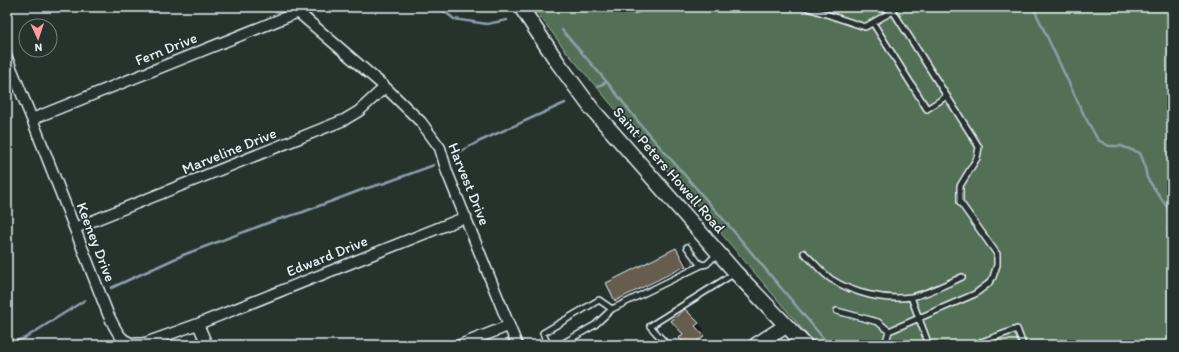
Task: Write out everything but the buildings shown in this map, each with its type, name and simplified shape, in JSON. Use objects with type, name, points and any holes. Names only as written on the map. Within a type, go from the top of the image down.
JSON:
[{"type":"main road","name":"Saint Peters Howell Road","points":[[522,10],[558,63],[592,109],[736,272],[805,345]]},
{"type":"main road","points":[[756,345],[786,326]]},
{"type":"street","name":"Fern Drive","points":[[32,119],[311,7]]},
{"type":"street","name":"Harvest Drive","points":[[299,13],[385,86],[421,122],[440,148],[447,172],[508,326],[517,345]]},
{"type":"street","name":"Keeney Drive","points":[[7,58],[108,314],[118,334],[123,339],[131,343],[138,344],[145,343],[198,324]]},
{"type":"street","name":"Marveline Drive","points":[[75,228],[344,120],[359,112],[385,86]]},
{"type":"street","name":"Edward Drive","points":[[198,324],[466,217]]},
{"type":"street","points":[[198,324],[207,345]]},
{"type":"street","points":[[460,345],[508,326]]},
{"type":"lane","points":[[522,10],[540,7]]},
{"type":"lane","points":[[618,7],[634,10],[644,7]]},
{"type":"lane","points":[[805,7],[865,27],[892,9],[979,146],[977,158],[960,186],[960,202],[997,254],[997,265],[993,277],[988,284],[975,294],[889,331],[885,345]]},
{"type":"lane","points":[[873,22],[927,109],[947,96]]},
{"type":"lane","points":[[687,248],[702,265]]},
{"type":"lane","points":[[560,345],[595,325],[612,309],[702,265],[707,264],[719,253]]},
{"type":"lane","points":[[804,253],[830,278],[847,287],[879,297],[911,297],[962,277]]},
{"type":"lane","points":[[667,345],[650,326],[736,272]]},
{"type":"lane","points":[[911,297],[927,340],[922,345]]},
{"type":"lane","points":[[548,345],[543,333],[599,300],[612,309]]},
{"type":"lane","points":[[837,311],[878,322],[889,331]]},
{"type":"lane","points":[[973,345],[1017,329],[1023,345]]},
{"type":"green space","points":[[533,7],[1172,7],[1172,197],[1167,230],[1172,236],[1172,345],[816,345],[565,50]]},
{"type":"waterway","points":[[439,7],[454,19],[487,24],[507,20]]},
{"type":"waterway","points":[[1033,7],[1084,115],[1098,140],[1109,146],[1121,146],[1140,153],[1147,178],[1172,214]]},
{"type":"waterway","points":[[562,30],[607,82],[640,124],[730,227],[829,345]]},
{"type":"waterway","points":[[598,86],[607,82]]},
{"type":"waterway","points":[[453,155],[478,142],[565,103]]},
{"type":"waterway","points":[[111,288],[183,255],[273,221],[303,212],[434,165]]},
{"type":"waterway","points":[[7,344],[25,338],[85,300]]}]
